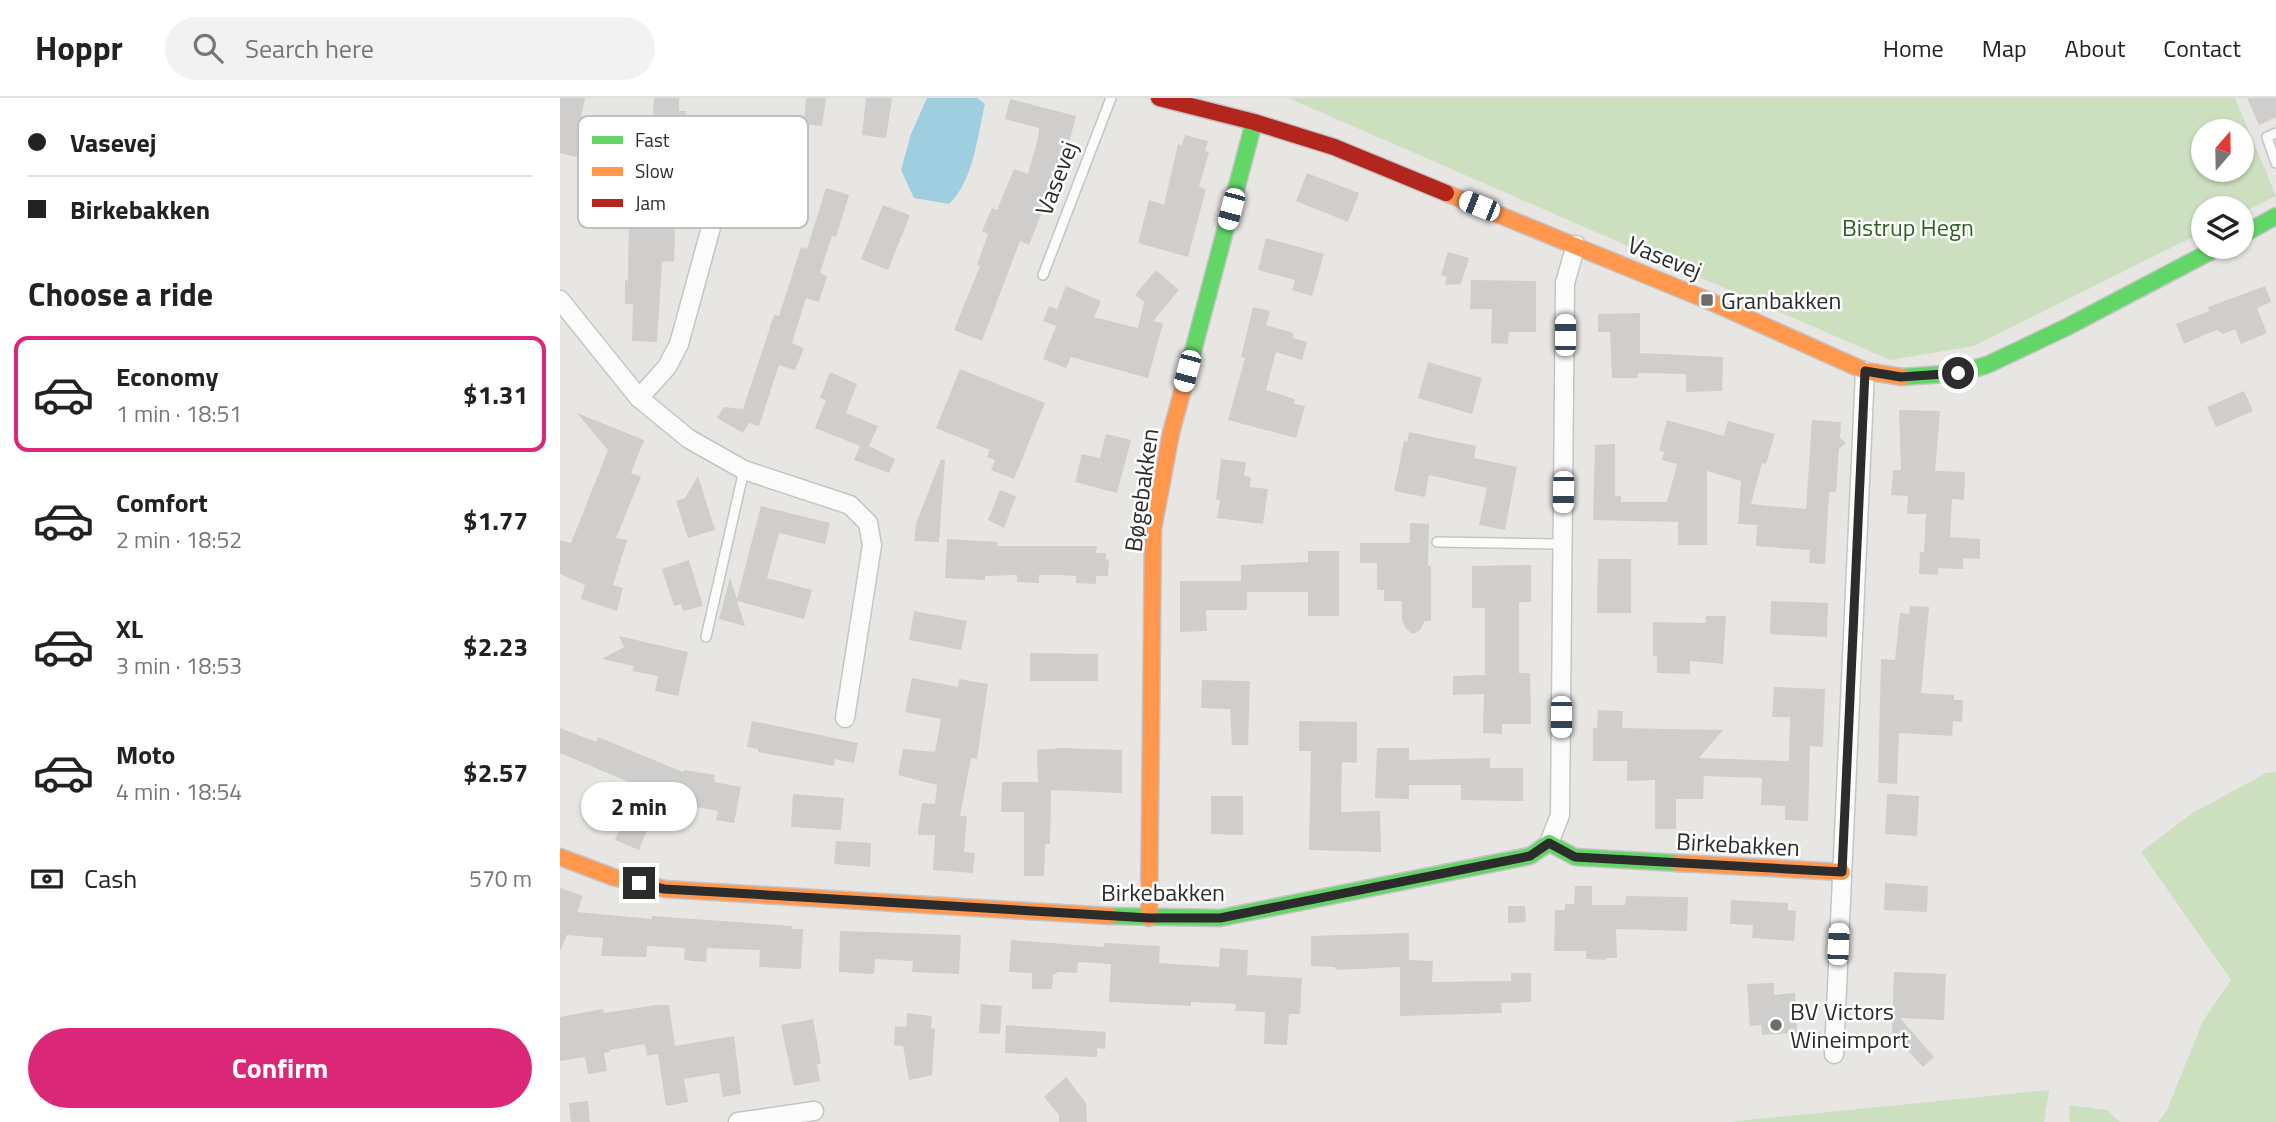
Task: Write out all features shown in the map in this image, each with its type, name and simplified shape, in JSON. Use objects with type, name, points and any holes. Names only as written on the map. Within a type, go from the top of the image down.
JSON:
[{"type":"street","name":"Vasevej","points":[[1159,98],[1254,122],[1334,147],[1726,307],[1865,371],[1901,377],[1930,377],[1987,365],[2073,324],[2196,259]]},
{"type":"street","name":"Bøgebakken","points":[[1149,918],[1153,529],[1171,433],[1254,122]]},
{"type":"street","points":[[2254,228],[2276,216]]},
{"type":"street","points":[[639,398],[667,367],[679,344],[711,228]]},
{"type":"street","points":[[1549,843],[1560,816],[1565,283],[1576,245]]},
{"type":"street","points":[[560,300],[639,398],[689,439],[744,470],[850,505],[868,523],[872,545],[845,719]]},
{"type":"street","points":[[1834,1054],[1865,371]]},
{"type":"street","name":"Birkebakken","points":[[560,857],[613,877],[664,889],[1149,918],[1220,918],[1530,856],[1549,843],[1575,857],[1842,872]]},
{"type":"street","points":[[738,1122],[814,1111]]},
{"type":"lane","name":"Vasevej","points":[[1043,275],[1111,98]]},
{"type":"lane","points":[[2276,133],[2267,137],[2276,163]]},
{"type":"lane","points":[[706,638],[744,470]]},
{"type":"lane","points":[[1437,542],[1562,544]]},
{"type":"green space","name":"Bistrup Hegn","points":[[1288,98],[2235,98],[2244,119],[2191,119],[2191,182],[2254,182],[2254,143],[2276,196],[2254,207],[2254,196],[2191,196],[2191,238],[1974,346],[1890,360]]},
{"type":"green space","points":[[2276,772],[2276,1122],[2158,1122],[2167,1110],[2203,1021],[2231,980],[2141,852],[2191,814],[2266,773]]},
{"type":"green space","points":[[2049,1090],[2044,1122],[1727,1122]]},
{"type":"green space","points":[[2069,1105],[2106,1110],[2120,1122],[2070,1122]]},
{"type":"water","points":[[927,98],[977,98],[985,104],[969,171],[949,204],[914,198],[901,170],[911,134]]},
{"type":"building","points":[[560,98],[585,98],[581,116],[578,116],[578,157],[560,153]]},
{"type":"building","points":[[654,98],[679,98],[679,111],[686,111],[686,116],[653,116]]},
{"type":"building","points":[[806,98],[826,98],[822,126],[808,124],[808,116],[805,116]]},
{"type":"building","points":[[866,98],[892,98],[886,138],[862,135]]},
{"type":"building","points":[[2247,98],[2276,98],[2276,117],[2259,125]]},
{"type":"building","points":[[1010,99],[1076,116],[1068,146],[1064,145],[1053,184],[1029,245],[1020,241],[982,341],[954,330],[980,266],[977,265],[988,234],[982,231],[992,208],[997,210],[1014,169],[1028,174],[1038,138],[1039,128],[1005,119]]},
{"type":"building","points":[[1185,135],[1208,141],[1205,151],[1209,152],[1199,187],[1206,189],[1188,257],[1138,243],[1149,200],[1164,205],[1178,144],[1182,145]]},
{"type":"building","points":[[1307,173],[1359,193],[1348,222],[1296,201]]},
{"type":"building","points":[[826,188],[849,195],[836,237],[832,236],[820,273],[827,276],[819,302],[806,298],[792,343],[804,348],[795,370],[779,365],[759,426],[749,423],[743,433],[717,418],[724,407],[743,409],[774,315],[779,316],[801,247],[807,249]]},
{"type":"building","points":[[883,205],[910,215],[888,270],[861,259]]},
{"type":"building","points":[[629,228],[675,228],[674,261],[662,262],[657,342],[632,341],[633,304],[625,304],[625,280],[628,281]]},
{"type":"building","points":[[1266,238],[1324,254],[1312,296],[1292,290],[1295,280],[1258,270]]},
{"type":"building","points":[[1448,252],[1469,258],[1461,284],[1445,285],[1447,277],[1441,275]]},
{"type":"building","points":[[1156,270],[1179,290],[1153,321],[1163,323],[1148,378],[1071,357],[1066,368],[1043,359],[1056,326],[1043,321],[1049,306],[1057,309],[1066,286],[1101,301],[1094,317],[1138,328],[1144,302],[1135,295]]},
{"type":"building","points":[[1471,280],[1536,281],[1536,332],[1509,332],[1508,344],[1491,343],[1492,309],[1470,309]]},
{"type":"building","points":[[2265,286],[2271,302],[2257,308],[2267,333],[2241,344],[2235,329],[2223,334],[2216,330],[2184,344],[2176,324],[2209,311],[2208,307]]},
{"type":"building","points":[[1253,307],[1270,311],[1266,325],[1294,333],[1293,338],[1307,342],[1302,360],[1276,352],[1266,390],[1295,399],[1294,404],[1305,406],[1296,438],[1228,420],[1245,358],[1241,357]]},
{"type":"building","points":[[1640,313],[1640,353],[1723,357],[1722,391],[1686,392],[1686,374],[1638,373],[1638,378],[1612,378],[1610,332],[1598,332],[1598,314]]},
{"type":"building","points":[[1428,362],[1482,378],[1472,414],[1418,398]]},
{"type":"building","points":[[960,369],[1045,403],[1014,479],[991,470],[995,460],[987,457],[990,450],[936,428]]},
{"type":"building","points":[[830,372],[857,384],[846,413],[878,426],[869,446],[895,459],[889,473],[854,460],[860,446],[815,428],[826,400],[820,398]]},
{"type":"building","points":[[2244,391],[2253,411],[2216,427],[2207,407]]},
{"type":"building","points":[[1899,410],[1940,411],[1935,471],[1965,472],[1964,500],[1952,499],[1950,537],[1980,539],[1980,559],[1963,558],[1963,569],[1938,568],[1938,575],[1919,574],[1920,552],[1924,552],[1926,514],[1907,514],[1908,496],[1891,495],[1893,470],[1901,470]]},
{"type":"building","points":[[577,413],[644,440],[631,473],[641,477],[616,538],[627,540],[613,585],[623,588],[617,611],[581,599],[585,585],[560,574],[560,540],[571,543],[608,450]]},
{"type":"building","points":[[1667,420],[1724,436],[1728,421],[1775,434],[1766,464],[1762,463],[1751,504],[1806,509],[1812,420],[1841,422],[1840,438],[1846,443],[1839,449],[1836,492],[1829,492],[1825,564],[1809,563],[1810,550],[1756,546],[1757,525],[1738,524],[1741,481],[1707,471],[1707,545],[1678,545],[1678,522],[1593,520],[1595,445],[1615,444],[1615,496],[1621,496],[1621,502],[1667,502],[1677,464],[1662,460],[1664,452],[1659,450]]},
{"type":"building","points":[[1409,432],[1476,446],[1474,458],[1517,467],[1505,530],[1479,525],[1487,488],[1429,475],[1425,497],[1394,491],[1404,441],[1407,442]]},
{"type":"building","points":[[1106,434],[1131,440],[1117,493],[1075,482],[1082,454],[1100,458]]},
{"type":"building","points":[[941,459],[945,460],[939,542],[914,541],[916,524]]},
{"type":"building","points":[[1221,459],[1246,462],[1244,476],[1251,477],[1250,487],[1268,489],[1263,524],[1217,518],[1220,500],[1216,500]]},
{"type":"building","points":[[698,476],[715,530],[688,538],[676,501],[685,498]]},
{"type":"building","points":[[1000,490],[1016,496],[1004,528],[988,520]]},
{"type":"building","points":[[761,506],[830,523],[825,544],[779,533],[767,578],[812,590],[804,619],[737,601],[745,626],[719,619],[730,578],[737,599]]},
{"type":"building","points":[[1410,523],[1429,524],[1428,566],[1431,566],[1431,621],[1425,621],[1420,630],[1413,634],[1406,629],[1402,620],[1402,601],[1384,601],[1384,590],[1377,590],[1377,563],[1360,563],[1360,543],[1410,543]]},
{"type":"building","points":[[947,539],[998,542],[997,546],[1097,546],[1096,553],[1106,553],[1106,560],[1109,559],[1108,576],[1096,576],[1096,584],[1076,583],[1076,576],[1058,575],[1039,575],[1039,583],[1017,582],[1017,575],[985,576],[985,580],[945,578]]},
{"type":"building","points":[[1308,551],[1339,551],[1339,616],[1308,616],[1308,592],[1247,592],[1247,610],[1206,610],[1207,631],[1180,632],[1180,581],[1241,581],[1241,565],[1308,562]]},
{"type":"building","points":[[1598,559],[1631,559],[1631,613],[1597,613]]},
{"type":"building","points":[[689,560],[703,606],[683,611],[681,604],[674,606],[662,569]]},
{"type":"building","points":[[1531,565],[1531,602],[1519,602],[1519,673],[1530,673],[1531,724],[1502,724],[1502,734],[1483,733],[1484,694],[1453,695],[1453,676],[1485,675],[1485,608],[1472,608],[1472,566]]},
{"type":"building","points":[[1771,601],[1828,603],[1827,637],[1770,634]]},
{"type":"building","points":[[1910,606],[1929,607],[1921,693],[1954,695],[1954,700],[1963,700],[1962,722],[1953,721],[1952,736],[1899,733],[1897,784],[1878,783],[1881,659],[1895,660],[1900,613],[1909,614]]},
{"type":"building","points":[[914,611],[967,621],[961,650],[909,640]]},
{"type":"building","points":[[1706,616],[1726,616],[1723,664],[1690,661],[1690,674],[1657,673],[1657,656],[1653,656],[1653,622],[1706,623]]},
{"type":"building","points":[[619,636],[688,652],[678,696],[655,691],[658,676],[632,671],[634,666],[602,659],[624,647]]},
{"type":"building","points":[[1030,653],[1098,654],[1098,681],[1030,681]]},
{"type":"building","points":[[912,678],[958,687],[959,679],[988,684],[977,759],[971,758],[960,816],[967,816],[964,852],[975,853],[973,873],[933,870],[935,835],[918,835],[918,831],[922,803],[935,804],[937,785],[898,775],[903,749],[935,752],[941,719],[905,712]]},
{"type":"building","points":[[1202,680],[1250,681],[1248,745],[1232,745],[1230,709],[1201,708]]},
{"type":"building","points":[[1774,687],[1825,689],[1823,747],[1810,746],[1808,821],[1785,820],[1785,806],[1761,805],[1762,778],[1704,776],[1703,799],[1676,799],[1676,829],[1655,829],[1655,780],[1627,781],[1627,761],[1593,761],[1593,728],[1597,728],[1598,710],[1623,711],[1622,728],[1723,730],[1699,758],[1789,761],[1790,717],[1772,717]]},
{"type":"building","points":[[752,721],[858,743],[854,763],[835,759],[834,766],[758,752],[758,749],[747,747]]},
{"type":"building","points":[[1299,721],[1357,722],[1357,763],[1342,762],[1341,812],[1380,811],[1381,852],[1309,850],[1311,751],[1299,751]]},
{"type":"building","points":[[560,728],[596,742],[598,737],[683,772],[715,775],[714,782],[741,787],[734,823],[716,820],[718,811],[659,800],[639,850],[615,840],[638,786],[560,753]]},
{"type":"building","points":[[1377,748],[1409,748],[1409,760],[1490,758],[1490,768],[1523,768],[1523,801],[1461,800],[1461,785],[1409,785],[1409,799],[1375,798]]},
{"type":"building","points":[[1037,750],[1122,750],[1122,793],[1051,790],[1050,844],[1045,844],[1044,876],[1024,876],[1024,812],[1001,812],[1002,782],[1038,782]]},
{"type":"building","points":[[793,794],[844,798],[841,830],[791,827]]},
{"type":"building","points":[[1887,794],[1919,796],[1917,836],[1885,834]]},
{"type":"building","points":[[1211,796],[1243,796],[1243,835],[1211,834]]},
{"type":"building","points":[[836,841],[871,843],[870,867],[834,864]]},
{"type":"building","points":[[1885,883],[1928,886],[1927,912],[1884,910]]},
{"type":"building","points":[[1575,886],[1592,886],[1592,905],[1625,905],[1626,896],[1688,897],[1687,931],[1616,929],[1617,958],[1606,960],[1586,959],[1586,951],[1554,951],[1555,910],[1565,910],[1565,904],[1574,904]]},
{"type":"building","points":[[560,888],[583,896],[577,912],[652,919],[652,916],[792,926],[792,929],[803,929],[801,969],[759,967],[760,950],[707,948],[706,962],[684,960],[685,948],[647,946],[646,957],[601,956],[603,938],[567,935],[560,951]]},
{"type":"building","points":[[1731,900],[1788,903],[1788,910],[1796,911],[1794,941],[1752,938],[1753,925],[1730,924]]},
{"type":"building","points":[[1508,906],[1525,906],[1526,922],[1508,923]]},
{"type":"building","points":[[840,931],[961,935],[959,974],[912,972],[913,961],[875,959],[874,974],[839,972]]},
{"type":"building","points":[[1409,933],[1409,960],[1433,961],[1432,982],[1511,981],[1511,973],[1531,973],[1531,1002],[1501,1003],[1502,1013],[1400,1016],[1400,967],[1337,970],[1334,967],[1311,966],[1311,936]]},
{"type":"building","points":[[1011,940],[1104,947],[1104,943],[1160,946],[1159,963],[1219,967],[1220,948],[1248,950],[1247,975],[1302,978],[1300,1014],[1289,1014],[1287,1045],[1264,1044],[1265,1012],[1235,1011],[1236,1004],[1191,1002],[1191,1006],[1109,1002],[1111,964],[1078,962],[1077,973],[1053,974],[1052,989],[1032,989],[1032,973],[1009,972]]},
{"type":"building","points":[[1894,972],[1946,974],[1944,1020],[1900,1018],[1934,1057],[1923,1067],[1892,1033]]},
{"type":"building","points":[[1774,983],[1774,995],[1795,993],[1797,1033],[1762,1035],[1761,1025],[1750,1026],[1747,984]]},
{"type":"building","points":[[981,1004],[1002,1006],[1000,1034],[979,1033]]},
{"type":"building","points":[[669,1005],[675,1046],[734,1036],[741,1094],[723,1097],[719,1073],[684,1079],[688,1102],[666,1106],[658,1054],[647,1056],[645,1044],[604,1053],[607,1071],[588,1074],[585,1057],[560,1061],[560,1017],[603,1009],[604,1013]]},
{"type":"building","points":[[907,1013],[932,1016],[931,1028],[935,1029],[932,1075],[909,1080],[903,1046],[894,1045],[895,1026],[906,1027]]},
{"type":"building","points":[[813,1019],[821,1064],[817,1064],[820,1081],[794,1086],[781,1025]]},
{"type":"building","points":[[1006,1025],[1106,1032],[1105,1049],[1097,1048],[1097,1057],[1005,1053]]},
{"type":"building","points":[[1066,1077],[1086,1103],[1087,1122],[1059,1122],[1059,1115],[1044,1097]]},
{"type":"building","points":[[588,1101],[590,1122],[571,1122],[569,1103]]},
{"type":"traffic: fast","points":[[1184,385],[1254,122]]},
{"type":"traffic: fast","points":[[2254,228],[2276,216]]},
{"type":"traffic: fast","points":[[1902,377],[1958,373],[1987,365],[2067,327],[2196,259]]},
{"type":"traffic: fast","points":[[1110,916],[1220,918],[1530,856],[1549,843],[1575,857],[1678,863]]},
{"type":"traffic: slow","points":[[1446,193],[1707,300],[1865,371],[1902,377]]},
{"type":"traffic: slow","points":[[1149,918],[1153,529],[1171,433],[1184,385]]},
{"type":"traffic: slow","points":[[560,857],[613,877],[665,889],[1110,916]]},
{"type":"traffic: slow","points":[[1678,863],[1842,872]]},
{"type":"traffic: jam","points":[[1159,98],[1254,122],[1334,147],[1446,193]]},
{"type":"place","name":"Granbakken","points":[[1707,300]]},
{"type":"place","name":"BV Victors Wineimport","points":[[1776,1025]]},
{"type":"route","points":[[639,883],[664,889],[1149,918],[1220,918],[1530,856],[1549,843],[1575,857],[1842,872],[1865,371],[1901,377],[1958,373]]}]
